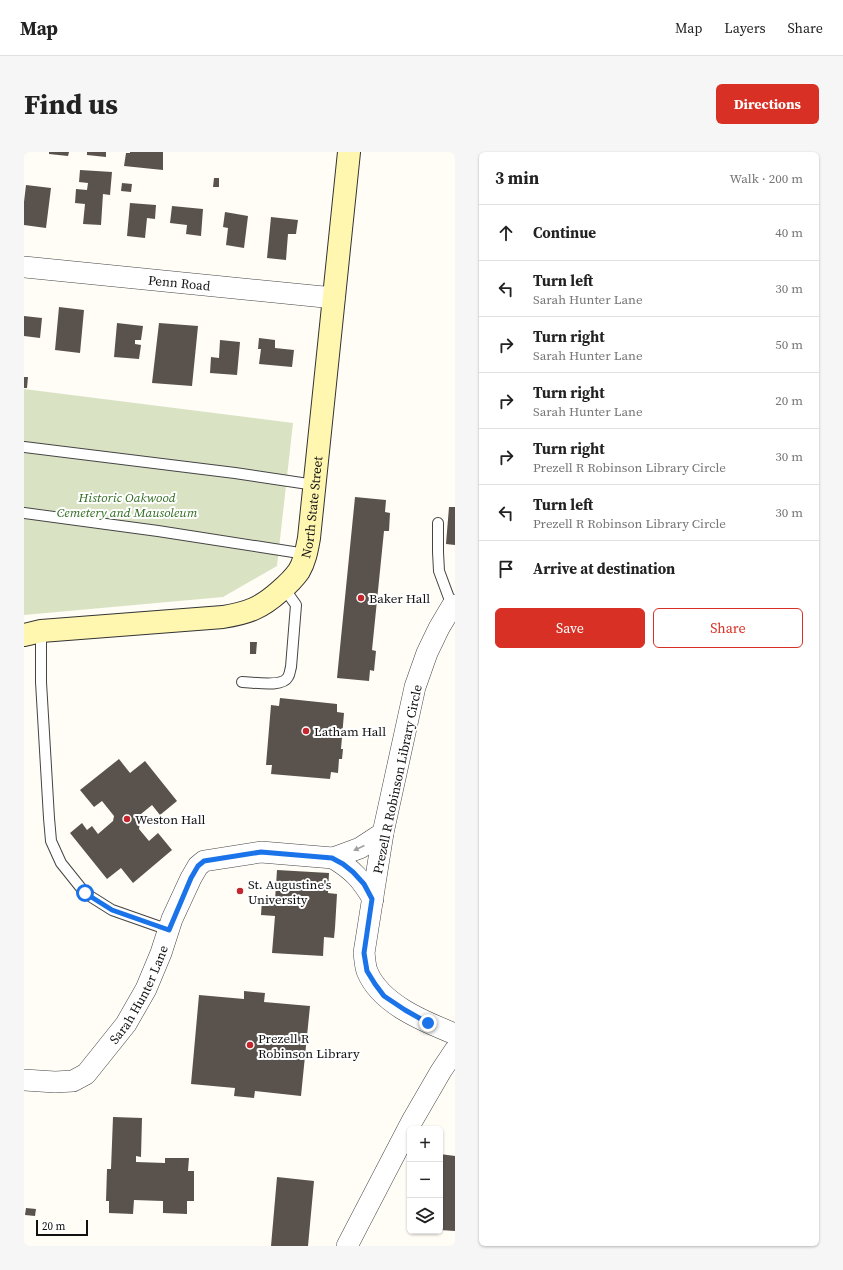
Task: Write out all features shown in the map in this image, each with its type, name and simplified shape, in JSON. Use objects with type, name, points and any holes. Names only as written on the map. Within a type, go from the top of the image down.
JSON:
[{"type":"street","name":"North State Street","points":[[32,633],[241,614],[259,607],[270,600],[284,588],[299,570],[306,554],[309,538],[349,152]]},
{"type":"street","name":"Penn Road","points":[[24,267],[334,298]]},
{"type":"street","name":"Prezell R Robinson Library Circle","points":[[454,606],[439,628],[427,653],[415,687],[383,833],[364,953],[367,971],[384,996],[428,1023],[455,1034]]},
{"type":"street","name":"Sarah Hunter Lane","points":[[24,1080],[55,1082],[73,1081],[86,1074],[126,1024],[146,988],[191,878],[198,866],[204,861],[261,852],[332,858],[360,848],[383,833]]},
{"type":"street","name":"Sarah Hunter Lane","points":[[332,858],[353,872],[364,884],[372,899]]},
{"type":"street","points":[[347,1246],[412,1121],[455,1050]]},
{"type":"lane","points":[[24,446],[235,473],[315,485]]},
{"type":"lane","points":[[24,512],[306,554]]},
{"type":"lane","points":[[438,523],[439,571],[454,606]]},
{"type":"lane","points":[[242,682],[273,684],[282,682],[288,677],[291,667],[296,605],[284,588]]},
{"type":"lane","points":[[32,633],[41,682],[51,841],[61,863],[85,893],[112,910],[169,930]]},
{"type":"green space","name":"Historic Oakwood Cemetery and Mausoleum","points":[[24,389],[293,423],[277,566],[223,597],[24,615]]},
{"type":"building","points":[[49,152],[69,152],[68,156],[49,154]]},
{"type":"building","points":[[87,152],[106,152],[106,157],[87,155]]},
{"type":"building","points":[[163,152],[163,170],[124,166],[126,153]]},
{"type":"building","points":[[80,170],[112,172],[110,195],[103,194],[101,225],[83,224],[85,204],[75,203],[76,189],[87,190],[88,183],[79,182]]},
{"type":"building","points":[[214,178],[219,178],[219,187],[213,187]]},
{"type":"building","points":[[122,183],[132,184],[131,192],[121,191]]},
{"type":"building","points":[[26,185],[51,188],[46,228],[24,225]]},
{"type":"building","points":[[130,203],[156,205],[155,219],[147,218],[145,238],[127,236]]},
{"type":"building","points":[[172,206],[203,209],[201,236],[186,234],[187,225],[170,223]]},
{"type":"building","points":[[225,212],[248,216],[244,248],[226,245],[228,228],[223,227]]},
{"type":"building","points":[[271,217],[298,220],[296,234],[288,234],[286,260],[267,258]]},
{"type":"building","points":[[59,307],[84,310],[80,353],[55,350]]},
{"type":"building","points":[[24,316],[42,318],[40,338],[24,336]]},
{"type":"building","points":[[117,323],[143,326],[141,340],[135,340],[135,344],[141,345],[139,359],[114,357]]},
{"type":"building","points":[[159,323],[198,326],[192,386],[152,383]]},
{"type":"building","points":[[259,338],[275,340],[275,348],[294,350],[292,367],[259,364],[261,349],[258,349]]},
{"type":"building","points":[[220,340],[240,342],[237,375],[210,373],[211,357],[219,358]]},
{"type":"building","points":[[24,377],[28,377],[27,388],[24,388]]},
{"type":"building","name":"Baker Hall","points":[[355,497],[386,500],[385,512],[390,513],[389,531],[384,531],[372,650],[376,651],[374,671],[370,670],[369,681],[337,678]]},
{"type":"building","points":[[449,507],[455,507],[455,545],[446,544]]},
{"type":"building","points":[[250,642],[257,642],[256,654],[250,654]]},
{"type":"building","name":"Latham Hall","points":[[280,698],[337,704],[337,712],[344,713],[341,749],[343,749],[342,759],[339,759],[338,773],[331,772],[330,779],[271,774],[272,765],[266,765],[271,705],[279,706]]},
{"type":"building","name":"Weston Hall","points":[[119,759],[130,773],[145,761],[177,801],[160,815],[152,805],[141,814],[139,829],[149,841],[158,833],[172,850],[133,883],[121,868],[107,879],[70,833],[82,823],[87,830],[92,826],[98,834],[113,821],[114,816],[102,801],[94,807],[80,790]]},
{"type":"building","points":[[277,870],[329,873],[328,893],[337,894],[335,928],[334,938],[324,937],[323,956],[272,953],[275,916],[261,915],[262,899],[275,900]]},
{"type":"building","name":"Prezell R Robinson Library","points":[[244,991],[265,993],[264,1002],[310,1006],[301,1096],[255,1091],[254,1098],[234,1096],[235,1088],[191,1084],[199,995],[244,999]]},
{"type":"building","points":[[113,1117],[142,1118],[141,1157],[136,1156],[136,1162],[165,1163],[165,1158],[189,1158],[188,1171],[194,1171],[194,1201],[187,1201],[187,1214],[163,1213],[163,1201],[134,1200],[133,1214],[109,1213],[109,1201],[106,1201],[107,1169],[111,1169]]},
{"type":"building","points":[[443,1154],[455,1156],[455,1231],[443,1230]]},
{"type":"building","points":[[277,1177],[314,1181],[308,1246],[271,1246]]},
{"type":"building","points":[[26,1208],[36,1209],[35,1216],[25,1215]]},
{"type":"place","name":"Baker Hall","points":[[361,598]]},
{"type":"place","name":"Latham Hall","points":[[306,731]]},
{"type":"place","name":"Weston Hall","points":[[127,819]]},
{"type":"place","name":"St. Augustine's University","points":[[240,891]]},
{"type":"place","name":"Prezell R Robinson Library","points":[[250,1045]]},
{"type":"route","points":[[85,893],[112,910],[169,930],[172,919],[179,907],[191,878],[198,866],[204,861],[261,852],[332,858],[353,872],[364,884],[372,899],[364,953],[367,971],[384,996],[428,1023]]}]
